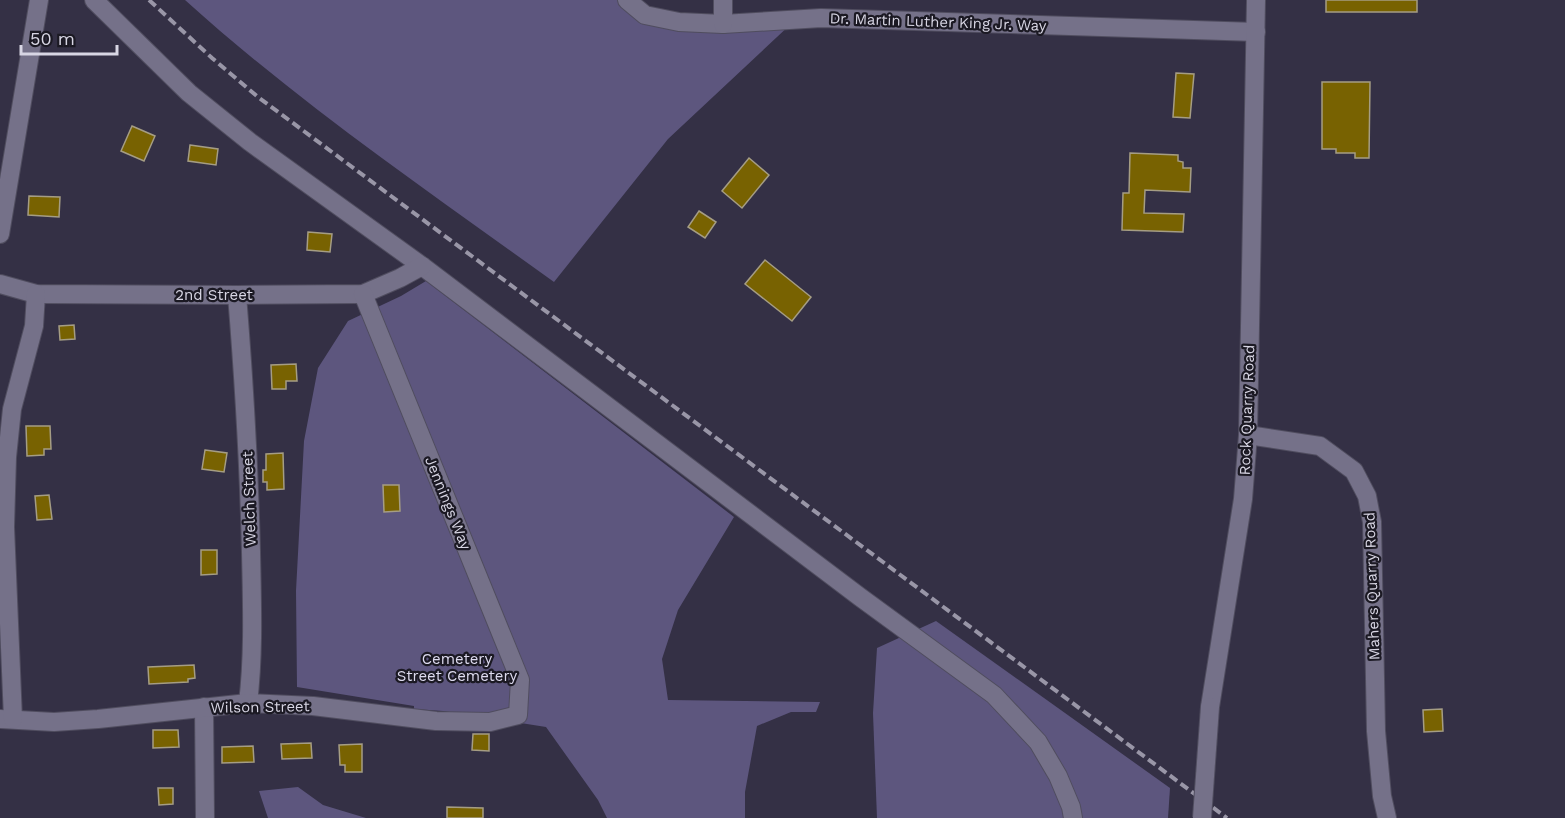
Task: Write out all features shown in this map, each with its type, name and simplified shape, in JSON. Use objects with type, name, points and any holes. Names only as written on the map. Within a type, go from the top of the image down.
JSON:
[{"type":"street","points":[[0,234],[39,0]]},
{"type":"street","points":[[94,0],[189,93],[250,142],[422,266],[860,597],[994,695],[1038,742],[1058,776],[1071,807],[1073,818]]},
{"type":"street","name":"Dr. Martin Luther King Jr. Way","points":[[627,0],[645,15],[679,22],[723,24],[821,18],[1256,32]]},
{"type":"street","points":[[723,0],[723,24]]},
{"type":"street","name":"Rock Quarry Road","points":[[1202,818],[1210,707],[1243,499],[1248,435],[1256,0]]},
{"type":"street","name":"2nd Street","points":[[0,284],[36,294],[363,294],[422,266]]},
{"type":"street","points":[[7,719],[5,527],[7,457],[12,409],[34,326],[36,294]]},
{"type":"street","name":"Jennings Way","points":[[363,294],[520,680],[518,715]]},
{"type":"street","name":"Welch Street","points":[[237,295],[246,408],[249,493],[252,672],[248,704]]},
{"type":"street","name":"Mahers Quarry Road","points":[[1248,435],[1320,446],[1354,471],[1367,496],[1372,522],[1376,731],[1382,796],[1387,818]]},
{"type":"street","name":"Wilson Street","points":[[7,719],[54,722],[248,704],[313,706],[436,721],[490,722],[518,715]]},
{"type":"street","points":[[204,707],[205,818]]},
{"type":"green space","points":[[185,0],[640,0],[644,19],[792,23],[668,139],[554,282],[319,111]]},
{"type":"green space","name":"Cemetery Street Cemetery","points":[[426,281],[734,517],[678,610],[662,659],[668,700],[820,702],[816,712],[791,712],[757,726],[745,792],[745,818],[607,818],[598,800],[546,727],[443,711],[414,709],[414,706],[297,687],[296,591],[304,441],[318,368],[348,321],[401,296]]},
{"type":"green space","points":[[936,621],[1170,788],[1168,818],[877,818],[873,713],[877,648]]},
{"type":"green space","points":[[298,787],[323,805],[366,818],[268,818],[259,791]]},
{"type":"building","points":[[1326,0],[1417,0],[1417,12],[1326,12]]},
{"type":"building","points":[[1176,73],[1194,74],[1190,118],[1173,117]]},
{"type":"building","points":[[1322,82],[1370,82],[1369,158],[1355,158],[1355,153],[1336,153],[1336,149],[1322,149]]},
{"type":"building","points":[[132,126],[155,136],[144,161],[121,151]]},
{"type":"building","points":[[190,145],[218,149],[216,165],[188,161]]},
{"type":"building","points":[[1130,153],[1178,155],[1178,161],[1183,162],[1183,168],[1191,168],[1190,192],[1145,190],[1144,213],[1184,214],[1183,232],[1122,230],[1123,193],[1129,193]]},
{"type":"building","points":[[749,158],[769,175],[742,208],[722,191]]},
{"type":"building","points":[[29,196],[60,197],[59,217],[28,215]]},
{"type":"building","points":[[699,211],[716,222],[705,238],[688,227]]},
{"type":"building","points":[[308,232],[332,234],[330,252],[307,250]]},
{"type":"building","points":[[765,260],[811,297],[792,321],[745,284]]},
{"type":"building","points":[[74,325],[75,339],[60,340],[59,326]]},
{"type":"building","points":[[296,364],[297,381],[286,381],[286,389],[272,389],[271,365]]},
{"type":"building","points":[[26,426],[50,426],[51,449],[44,449],[44,455],[27,456]]},
{"type":"building","points":[[205,450],[227,453],[224,472],[202,469]]},
{"type":"building","points":[[283,453],[284,489],[267,490],[267,482],[263,482],[266,454]]},
{"type":"building","points":[[383,485],[399,485],[400,511],[384,512]]},
{"type":"building","points":[[49,495],[52,519],[37,520],[35,496]]},
{"type":"building","points":[[201,550],[217,550],[217,574],[201,575]]},
{"type":"building","points":[[194,665],[195,678],[188,679],[188,682],[149,684],[148,667]]},
{"type":"building","points":[[1442,709],[1443,731],[1424,732],[1423,710]]},
{"type":"building","points":[[153,730],[178,730],[179,747],[153,748]]},
{"type":"building","points":[[473,734],[489,734],[489,751],[472,750]]},
{"type":"building","points":[[311,743],[312,758],[282,759],[281,744]]},
{"type":"building","points":[[362,744],[362,772],[345,772],[345,765],[340,765],[339,745]]},
{"type":"building","points":[[253,746],[254,762],[222,763],[222,747]]},
{"type":"building","points":[[158,788],[173,788],[173,804],[159,805]]},
{"type":"building","points":[[447,807],[483,808],[483,818],[447,818]]},
{"type":"railway","points":[[149,0],[258,97],[1227,818]]}]
